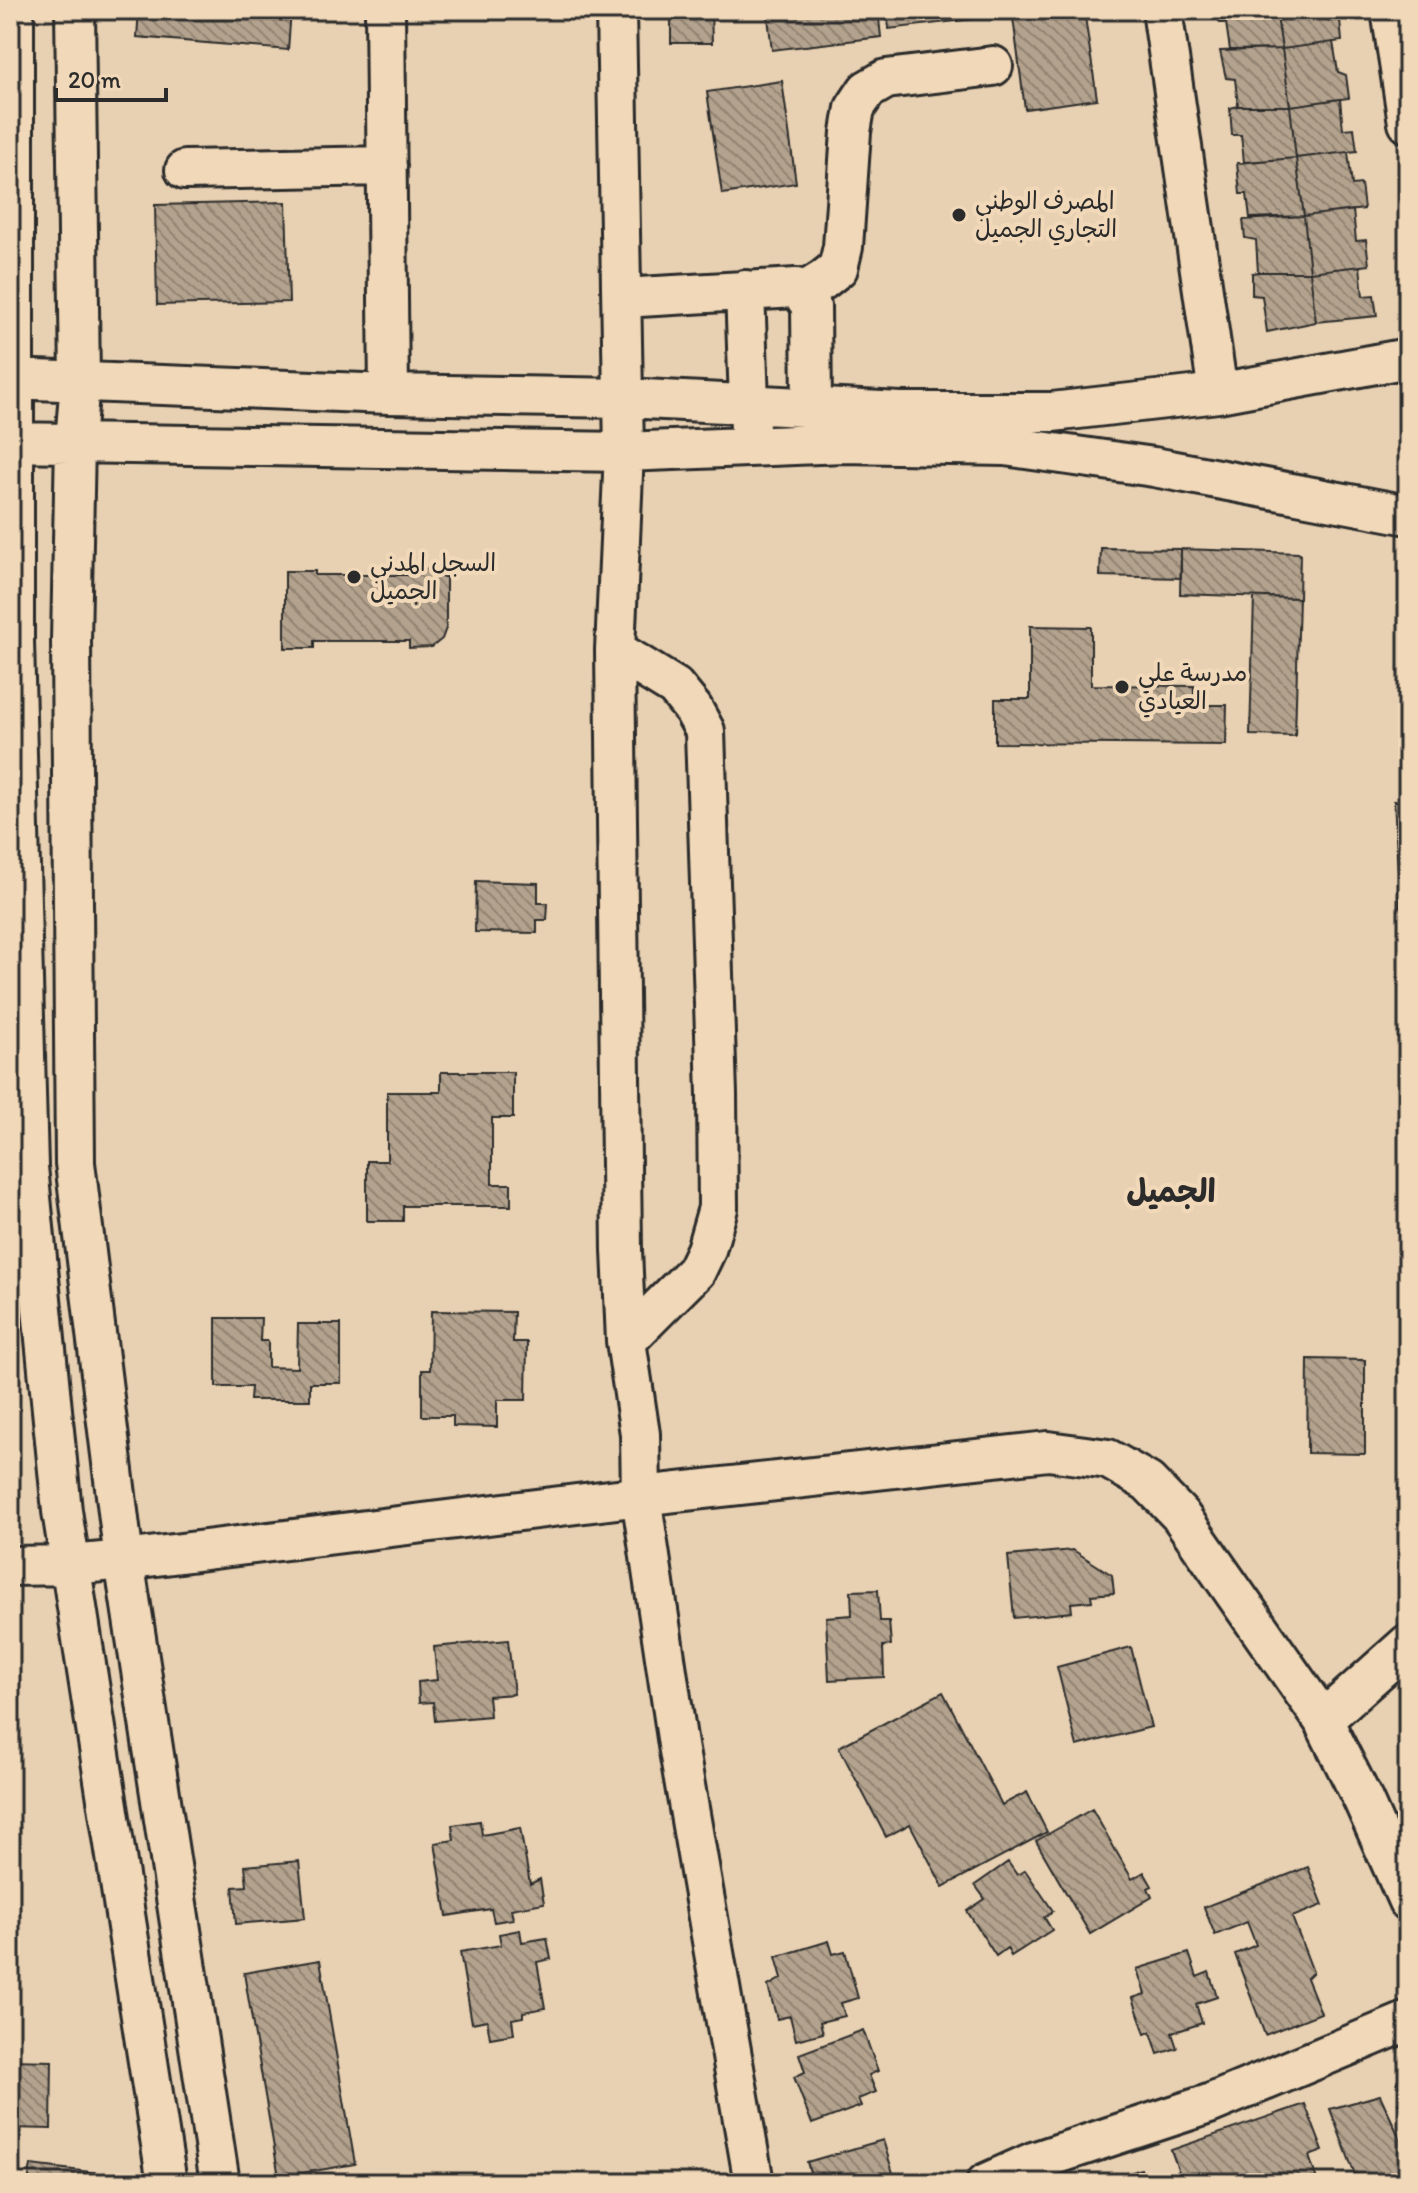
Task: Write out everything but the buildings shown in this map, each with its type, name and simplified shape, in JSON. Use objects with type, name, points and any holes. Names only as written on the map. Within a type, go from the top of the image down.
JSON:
[{"type":"street","points":[[14,10],[11,442],[28,1167],[62,1511],[167,2183]]},
{"type":"street","points":[[75,10],[80,381],[75,442],[71,641],[75,1163],[124,1560],[220,2183]]},
{"type":"street","points":[[385,10],[389,394]]},
{"type":"street","points":[[616,10],[624,452],[615,650],[622,1250],[626,1341],[640,1434],[641,1496],[678,1745],[754,2183]]},
{"type":"street","points":[[1162,10],[1218,393]]},
{"type":"street","points":[[1391,10],[1408,123]]},
{"type":"street","points":[[802,293],[838,268],[843,247],[851,132],[855,108],[867,90],[886,79],[993,66]]},
{"type":"street","points":[[185,170],[387,166]]},
{"type":"street","points":[[622,298],[796,288],[811,306],[812,407]]},
{"type":"street","points":[[745,290],[750,447]]},
{"type":"street","points":[[11,379],[389,394],[624,398],[901,412],[1052,412],[1218,393],[1408,358]]},
{"type":"street","points":[[11,442],[624,452],[843,443],[1005,446],[1154,467],[1408,515]]},
{"type":"street","points":[[615,650],[675,687],[693,709],[705,731],[717,1094],[718,1208],[706,1250],[696,1271],[626,1341]]},
{"type":"street","points":[[10,1566],[124,1560],[641,1496],[1048,1451],[1108,1459],[1148,1482],[1180,1515],[1323,1720],[1408,1901]]},
{"type":"street","points":[[1323,1720],[1408,1644]]},
{"type":"street","points":[[986,2183],[1036,2172],[1408,2021]]},
{"type":"place","name":"المصرف الوطني التجاري الجميل","points":[[959,215]]},
{"type":"place","name":"السجل المدني الجميل","points":[[354,577]]},
{"type":"place","name":"مدرسة علي العيادي","points":[[1122,687]]},
{"type":"district","name":"الجميل","points":[[1171,1191]]}]
